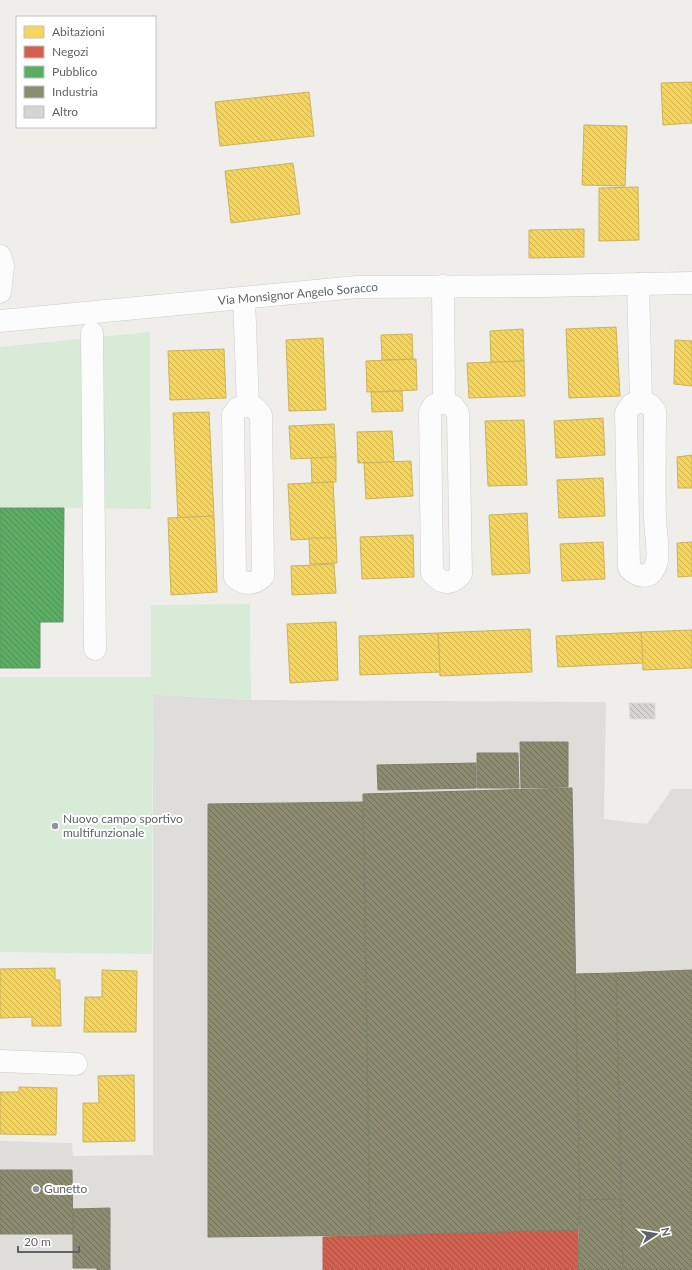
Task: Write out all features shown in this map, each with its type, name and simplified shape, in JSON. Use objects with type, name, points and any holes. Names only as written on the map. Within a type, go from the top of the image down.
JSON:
[{"type":"street","points":[[0,256],[3,266],[0,292]]},
{"type":"street","name":"Via Monsignor Angelo Soracco","points":[[0,321],[357,287],[692,283]]},
{"type":"street","points":[[638,284],[641,401]]},
{"type":"street","points":[[443,286],[444,402]]},
{"type":"street","points":[[244,298],[248,405]]},
{"type":"street","points":[[92,333],[95,649]]},
{"type":"street","points":[[641,401],[650,405],[655,411],[655,518],[657,562],[653,572],[645,576],[636,575],[629,568],[626,413],[631,405],[641,401]]},
{"type":"street","points":[[444,402],[452,406],[458,413],[461,574],[456,580],[446,583],[438,580],[432,574],[430,412],[434,406],[444,402]]},
{"type":"street","points":[[248,405],[255,408],[261,415],[263,576],[258,581],[249,584],[240,582],[235,577],[233,415],[238,408],[248,405]]},
{"type":"street","points":[[0,1061],[76,1064]]},
{"type":"shaded area","points":[[153,694],[251,700],[606,702],[604,819],[647,824],[672,789],[692,789],[692,1270],[0,1270],[0,1141],[72,1143],[73,1156],[153,1155]]},
{"type":"green space","points":[[150,332],[151,509],[0,507],[0,347]]},
{"type":"green space","points":[[250,604],[251,700],[153,695],[152,954],[0,952],[0,677],[151,677],[151,605]]},
{"type":"building: Abitazioni","points":[[692,82],[692,123],[663,125],[661,83]]},
{"type":"building: Abitazioni","points":[[309,92],[314,136],[220,146],[215,102]]},
{"type":"building: Abitazioni","points":[[584,125],[627,126],[625,186],[582,185]]},
{"type":"building: Abitazioni","points":[[293,163],[300,214],[231,223],[225,171]]},
{"type":"building: Abitazioni","points":[[638,187],[639,240],[599,241],[599,188]]},
{"type":"building: Abitazioni","points":[[584,229],[584,257],[529,258],[529,230]]},
{"type":"building: Abitazioni","points":[[616,327],[620,396],[569,398],[566,329]]},
{"type":"building: Abitazioni","points":[[523,329],[524,361],[491,362],[490,331]]},
{"type":"building: Abitazioni","points":[[412,334],[413,359],[382,360],[381,335]]},
{"type":"building: Abitazioni","points":[[323,338],[326,410],[289,411],[286,340]]},
{"type":"building: Abitazioni","points":[[675,340],[692,341],[692,386],[674,384]]},
{"type":"building: Abitazioni","points":[[224,349],[226,398],[170,400],[168,351]]},
{"type":"building: Abitazioni","points":[[416,359],[417,390],[367,392],[366,361]]},
{"type":"building: Abitazioni","points":[[524,361],[525,396],[469,398],[467,363]]},
{"type":"building: Abitazioni","points":[[402,391],[403,411],[372,412],[371,392]]},
{"type":"building: Abitazioni","points":[[209,412],[214,516],[178,518],[173,413]]},
{"type":"building: Abitazioni","points":[[603,418],[605,455],[556,458],[554,421]]},
{"type":"building: Abitazioni","points":[[524,420],[527,485],[488,486],[485,421]]},
{"type":"building: Abitazioni","points":[[334,424],[336,457],[291,459],[289,426]]},
{"type":"building: Abitazioni","points":[[392,431],[394,462],[358,463],[357,432]]},
{"type":"building: Abitazioni","points":[[692,455],[692,488],[678,488],[677,457]]},
{"type":"building: Abitazioni","points":[[336,457],[336,482],[312,483],[311,458]]},
{"type":"building: Abitazioni","points":[[411,461],[413,496],[366,499],[364,463]]},
{"type":"building: Abitazioni","points":[[603,478],[605,516],[559,518],[557,480]]},
{"type":"building: Abitazioni","points":[[333,482],[336,538],[291,540],[288,484]]},
{"type":"building: Abitazioni","points":[[527,513],[530,573],[492,575],[489,515]]},
{"type":"building: Abitazioni","points":[[214,516],[217,592],[171,595],[168,518]]},
{"type":"building: Abitazioni","points":[[413,535],[414,577],[362,579],[360,537]]},
{"type":"building: Abitazioni","points":[[309,538],[336,538],[337,563],[310,564]]},
{"type":"building: Abitazioni","points":[[603,542],[605,579],[562,581],[560,544]]},
{"type":"building: Abitazioni","points":[[692,542],[692,576],[678,577],[677,543]]},
{"type":"building: Abitazioni","points":[[334,564],[336,593],[292,595],[291,566]]},
{"type":"building: Abitazioni","points":[[336,622],[338,680],[290,683],[287,624]]},
{"type":"building: Abitazioni","points":[[530,629],[532,672],[440,676],[438,633]]},
{"type":"building: Abitazioni","points":[[692,630],[692,668],[643,670],[641,632]]},
{"type":"building: Abitazioni","points":[[641,632],[643,663],[558,667],[556,636]]},
{"type":"building: Abitazioni","points":[[438,633],[440,672],[360,675],[359,636]]},
{"type":"building: Abitazioni","points":[[55,968],[55,980],[60,980],[61,1026],[32,1026],[32,1017],[0,1018],[0,969]]},
{"type":"building: Abitazioni","points":[[102,970],[137,971],[136,1032],[84,1032],[85,997],[102,997]]},
{"type":"building: Abitazioni","points":[[134,1075],[135,1141],[83,1142],[83,1103],[99,1103],[98,1076]]},
{"type":"building: Abitazioni","points":[[19,1087],[57,1088],[56,1135],[0,1134],[0,1092],[19,1092]]},
{"type":"building: Negozi","points":[[578,1230],[578,1270],[323,1270],[323,1237]]},
{"type":"building: Pubblico","points":[[0,508],[64,508],[63,622],[40,622],[40,668],[0,668]]},
{"type":"building: Industria","points":[[520,742],[568,742],[568,787],[521,788]]},
{"type":"building: Industria","points":[[477,753],[518,753],[519,788],[477,788]]},
{"type":"building: Industria","points":[[476,763],[476,788],[378,790],[377,765]]},
{"type":"building: Industria","points":[[572,788],[580,1200],[578,1230],[370,1235],[363,794]]},
{"type":"building: Industria","points":[[363,802],[370,1235],[208,1237],[208,804]]},
{"type":"building: Industria","points":[[692,970],[692,1270],[623,1270],[616,973]]},
{"type":"building: Industria","points":[[616,973],[621,1199],[580,1200],[575,974]]},
{"type":"building: Industria","name":"Gunetto","points":[[0,1170],[72,1170],[73,1234],[0,1234]]},
{"type":"building: Industria","points":[[621,1199],[623,1270],[578,1270],[580,1200]]},
{"type":"building: Industria","points":[[110,1208],[110,1270],[97,1270],[97,1268],[73,1268],[73,1209]]},
{"type":"building: Altro","points":[[629,703],[655,703],[655,719],[630,719]]},
{"type":"place","name":"Nuovo campo sportivo multifunzionale","points":[[55,826]]},
{"type":"place","name":"Gunetto","points":[[36,1189]]}]
